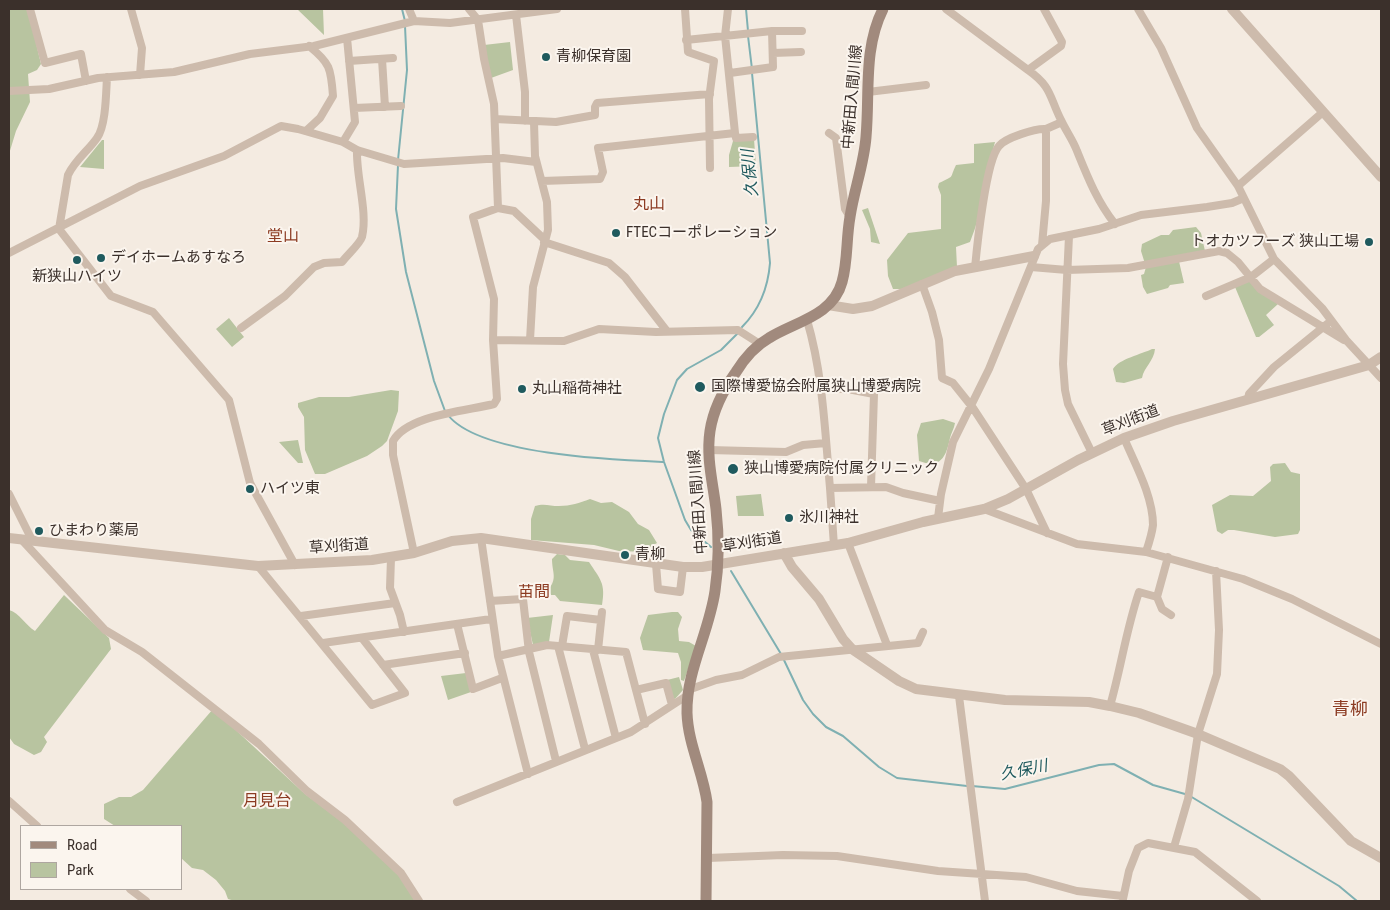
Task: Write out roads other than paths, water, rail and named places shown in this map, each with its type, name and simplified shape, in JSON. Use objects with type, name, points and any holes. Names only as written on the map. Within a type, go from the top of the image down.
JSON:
[{"type":"main road","name":"中新田入間川線","points":[[706,901],[708,831],[705,788],[688,727],[688,693],[711,611],[718,564],[718,522],[709,450],[710,433],[715,412],[735,372],[760,344],[783,330],[806,320],[828,305],[842,285],[850,217],[866,140],[868,65],[872,39],[883,9]]},
{"type":"street","points":[[30,9],[44,63],[80,54],[86,81]]},
{"type":"street","points":[[132,9],[142,48],[140,75]]},
{"type":"street","points":[[409,9],[409,22]]},
{"type":"street","points":[[469,9],[478,20],[484,59],[492,91],[497,159],[498,208]]},
{"type":"street","points":[[9,91],[48,89],[107,77],[174,72],[250,54],[309,46],[347,38],[409,22],[450,23],[557,9]]},
{"type":"street","points":[[685,9],[688,52],[714,60],[710,94],[710,168]]},
{"type":"street","points":[[728,9],[725,36],[735,133],[736,138],[753,137]]},
{"type":"street","points":[[946,9],[1044,82],[1077,151],[1091,187],[1114,224]]},
{"type":"street","points":[[1028,70],[1061,46],[1062,42],[1044,9]]},
{"type":"street","points":[[1138,9],[1161,48],[1197,128],[1238,186],[1274,259],[1332,321],[1346,340],[1381,378]]},
{"type":"street","points":[[1232,9],[1381,177]]},
{"type":"street","points":[[516,14],[525,92],[525,121]]},
{"type":"street","points":[[686,40],[772,31],[802,32]]},
{"type":"street","points":[[730,73],[773,67],[772,31]]},
{"type":"street","points":[[343,142],[355,122],[347,38]]},
{"type":"street","points":[[306,131],[320,118],[333,96],[328,66],[322,55],[309,46]]},
{"type":"street","points":[[773,53],[801,52]]},
{"type":"street","points":[[349,61],[393,58]]},
{"type":"street","points":[[382,59],[385,106]]},
{"type":"street","points":[[107,77],[102,128],[98,137],[68,175],[59,229],[110,296],[153,312],[229,400],[250,482],[295,565]]},
{"type":"street","points":[[868,92],[926,85]]},
{"type":"street","points":[[494,119],[556,122],[595,115],[597,103],[710,94]]},
{"type":"street","points":[[354,108],[401,106]]},
{"type":"street","points":[[1238,186],[1323,112]]},
{"type":"street","points":[[530,340],[533,287],[548,230],[547,202],[536,162],[534,122]]},
{"type":"street","points":[[975,268],[976,244],[982,222],[990,167],[996,151],[1006,141],[1062,122]]},
{"type":"street","points":[[9,252],[59,229],[140,186],[224,156],[278,127],[288,126],[343,142],[357,150],[395,163],[497,159],[536,162]]},
{"type":"street","points":[[1042,245],[1046,201],[1046,129]]},
{"type":"street","points":[[542,181],[600,179],[603,172],[598,148],[735,133]]},
{"type":"street","points":[[830,133],[836,138],[845,209],[850,217]]},
{"type":"street","points":[[240,328],[285,296],[314,268],[324,263],[342,262],[362,239],[363,213],[356,171],[357,150]]},
{"type":"street","points":[[938,518],[940,500],[953,442],[989,369],[1034,256],[1042,245],[1050,239],[1069,236],[1158,212],[1207,207],[1244,198]]},
{"type":"street","points":[[414,553],[393,454],[393,441],[402,430],[447,414],[494,404],[497,399],[492,290],[473,217],[498,208],[518,212],[544,241],[609,263],[615,267],[666,330]]},
{"type":"street","points":[[1069,236],[1063,364],[1066,399],[1092,453]]},
{"type":"street","points":[[1031,267],[1067,270],[1128,268],[1220,251],[1227,253],[1238,262],[1260,289],[1346,340]]},
{"type":"street","points":[[828,305],[853,309],[872,306],[946,274],[1034,256]]},
{"type":"street","points":[[1206,296],[1251,277],[1274,259]]},
{"type":"street","points":[[922,284],[939,340],[942,378],[953,383],[971,405],[1026,489],[1047,533]]},
{"type":"street","points":[[806,320],[814,343],[820,387],[834,546]]},
{"type":"street","points":[[1248,399],[1249,394],[1274,367],[1323,326],[1332,321]]},
{"type":"street","points":[[493,340],[564,341],[599,329],[656,332],[666,330],[738,330],[760,344]]},
{"type":"street","name":"草刈街道","points":[[9,538],[258,566],[391,558],[452,541],[481,538],[656,564],[702,568],[834,546],[938,518],[984,509],[1124,438],[1248,399],[1369,365],[1381,357]]},
{"type":"street","points":[[820,387],[874,394],[870,469],[871,487]]},
{"type":"street","points":[[1124,438],[1144,488],[1151,514],[1152,531],[1146,552]]},
{"type":"street","points":[[709,450],[786,452],[803,445],[826,443]]},
{"type":"street","points":[[830,488],[886,487],[903,493],[940,500]]},
{"type":"street","points":[[9,497],[32,540]]},
{"type":"street","points":[[984,509],[1077,544],[1146,552],[1243,579],[1292,599],[1381,644]]},
{"type":"street","points":[[481,538],[491,619],[502,678],[528,774]]},
{"type":"street","points":[[21,540],[105,630],[142,652],[259,744],[307,791],[345,820],[401,873],[419,901]]},
{"type":"street","points":[[848,543],[887,645]]},
{"type":"street","points":[[784,553],[792,567],[812,590],[843,639],[852,649],[899,681],[916,688],[959,696],[1033,702],[1089,702],[1139,713],[1198,734],[1280,769],[1351,841],[1381,858]]},
{"type":"street","points":[[1168,557],[1157,597],[1162,608],[1171,615]]},
{"type":"street","points":[[391,558],[389,581],[404,632]]},
{"type":"street","points":[[656,564],[658,589],[680,592],[683,567]]},
{"type":"street","points":[[258,566],[324,644],[372,705],[405,693],[362,638]]},
{"type":"street","points":[[1174,847],[1189,795],[1198,734],[1216,674],[1219,630],[1216,571]]},
{"type":"street","points":[[1110,706],[1120,671],[1128,623],[1139,592],[1157,597]]},
{"type":"street","points":[[490,601],[523,599],[529,649],[556,761]]},
{"type":"street","points":[[301,616],[395,603]]},
{"type":"street","points":[[585,749],[560,646],[567,616],[602,616],[596,650],[616,738]]},
{"type":"street","points":[[324,644],[491,619]]},
{"type":"street","points":[[457,624],[473,689],[502,678]]},
{"type":"street","points":[[457,802],[616,738],[645,724],[688,693],[716,680],[742,675],[779,658],[788,656],[918,643],[923,632]]},
{"type":"street","points":[[498,656],[548,645],[626,652],[645,724]]},
{"type":"street","points":[[383,665],[465,653]]},
{"type":"street","points":[[636,690],[666,683],[672,705]]},
{"type":"street","points":[[959,696],[970,786],[976,818],[985,901]]},
{"type":"street","points":[[9,801],[36,825]]},
{"type":"street","points":[[708,858],[775,855],[837,856],[913,868],[1026,877],[1077,891],[1123,899],[1129,870],[1138,848],[1148,843],[1174,847],[1199,855],[1224,877],[1257,901]]},
{"type":"street","points":[[131,890],[146,901]]},
{"type":"waterway","points":[[402,9],[405,21]]},
{"type":"waterway","name":"久保川","points":[[746,9],[748,31]]},
{"type":"waterway","points":[[398,160],[407,70],[405,26]]},
{"type":"waterway","name":"久保川","points":[[748,36],[752,69]]},
{"type":"waterway","name":"久保川","points":[[742,327],[754,313],[762,298],[770,263],[752,73]]},
{"type":"waterway","points":[[398,165],[396,209],[406,272],[434,381],[445,411]]},
{"type":"waterway","name":"久保川","points":[[711,547],[691,530],[685,520],[664,462],[658,438],[664,414],[677,380],[687,369],[721,350],[737,334]]},
{"type":"waterway","points":[[448,415],[464,428],[488,439],[517,447],[582,457],[664,462]]},
{"type":"waterway","name":"久保川","points":[[731,571],[781,654]]},
{"type":"waterway","name":"久保川","points":[[783,658],[803,700],[813,714],[826,727],[843,736],[879,767],[897,778],[967,786]]},
{"type":"waterway","name":"久保川","points":[[972,786],[1005,789],[1099,765],[1114,764],[1153,785],[1185,794]]},
{"type":"waterway","name":"久保川","points":[[1190,796],[1339,886],[1357,901]]},
{"type":"place","name":"青柳保育園","points":[[546,57]]},
{"type":"place","name":"FTECコーポレーション","points":[[616,233]]},
{"type":"place","name":"トオカツフーズ 狭山工場","points":[[1369,242]]},
{"type":"place","name":"デイホームあすなろ","points":[[101,258]]},
{"type":"place","name":"新狭山ハイツ","points":[[77,260]]},
{"type":"place","name":"国際博愛協会附属狭山博愛病院","points":[[700,387]]},
{"type":"place","name":"丸山稲荷神社","points":[[522,389]]},
{"type":"place","name":"狭山博愛病院付属クリニック","points":[[733,469]]},
{"type":"place","name":"ハイツ東","points":[[250,489]]},
{"type":"place","name":"氷川神社","points":[[789,518]]},
{"type":"place","name":"ひまわり薬局","points":[[39,531]]},
{"type":"place","name":"青柳","points":[[625,555]]},
{"type":"district","name":"丸山","points":[[649,205]]},
{"type":"district","name":"堂山","points":[[283,237]]},
{"type":"district","name":"苗間","points":[[534,593]]},
{"type":"district","name":"青柳","points":[[1350,710]]},
{"type":"district","name":"月見台","points":[[267,802]]}]
